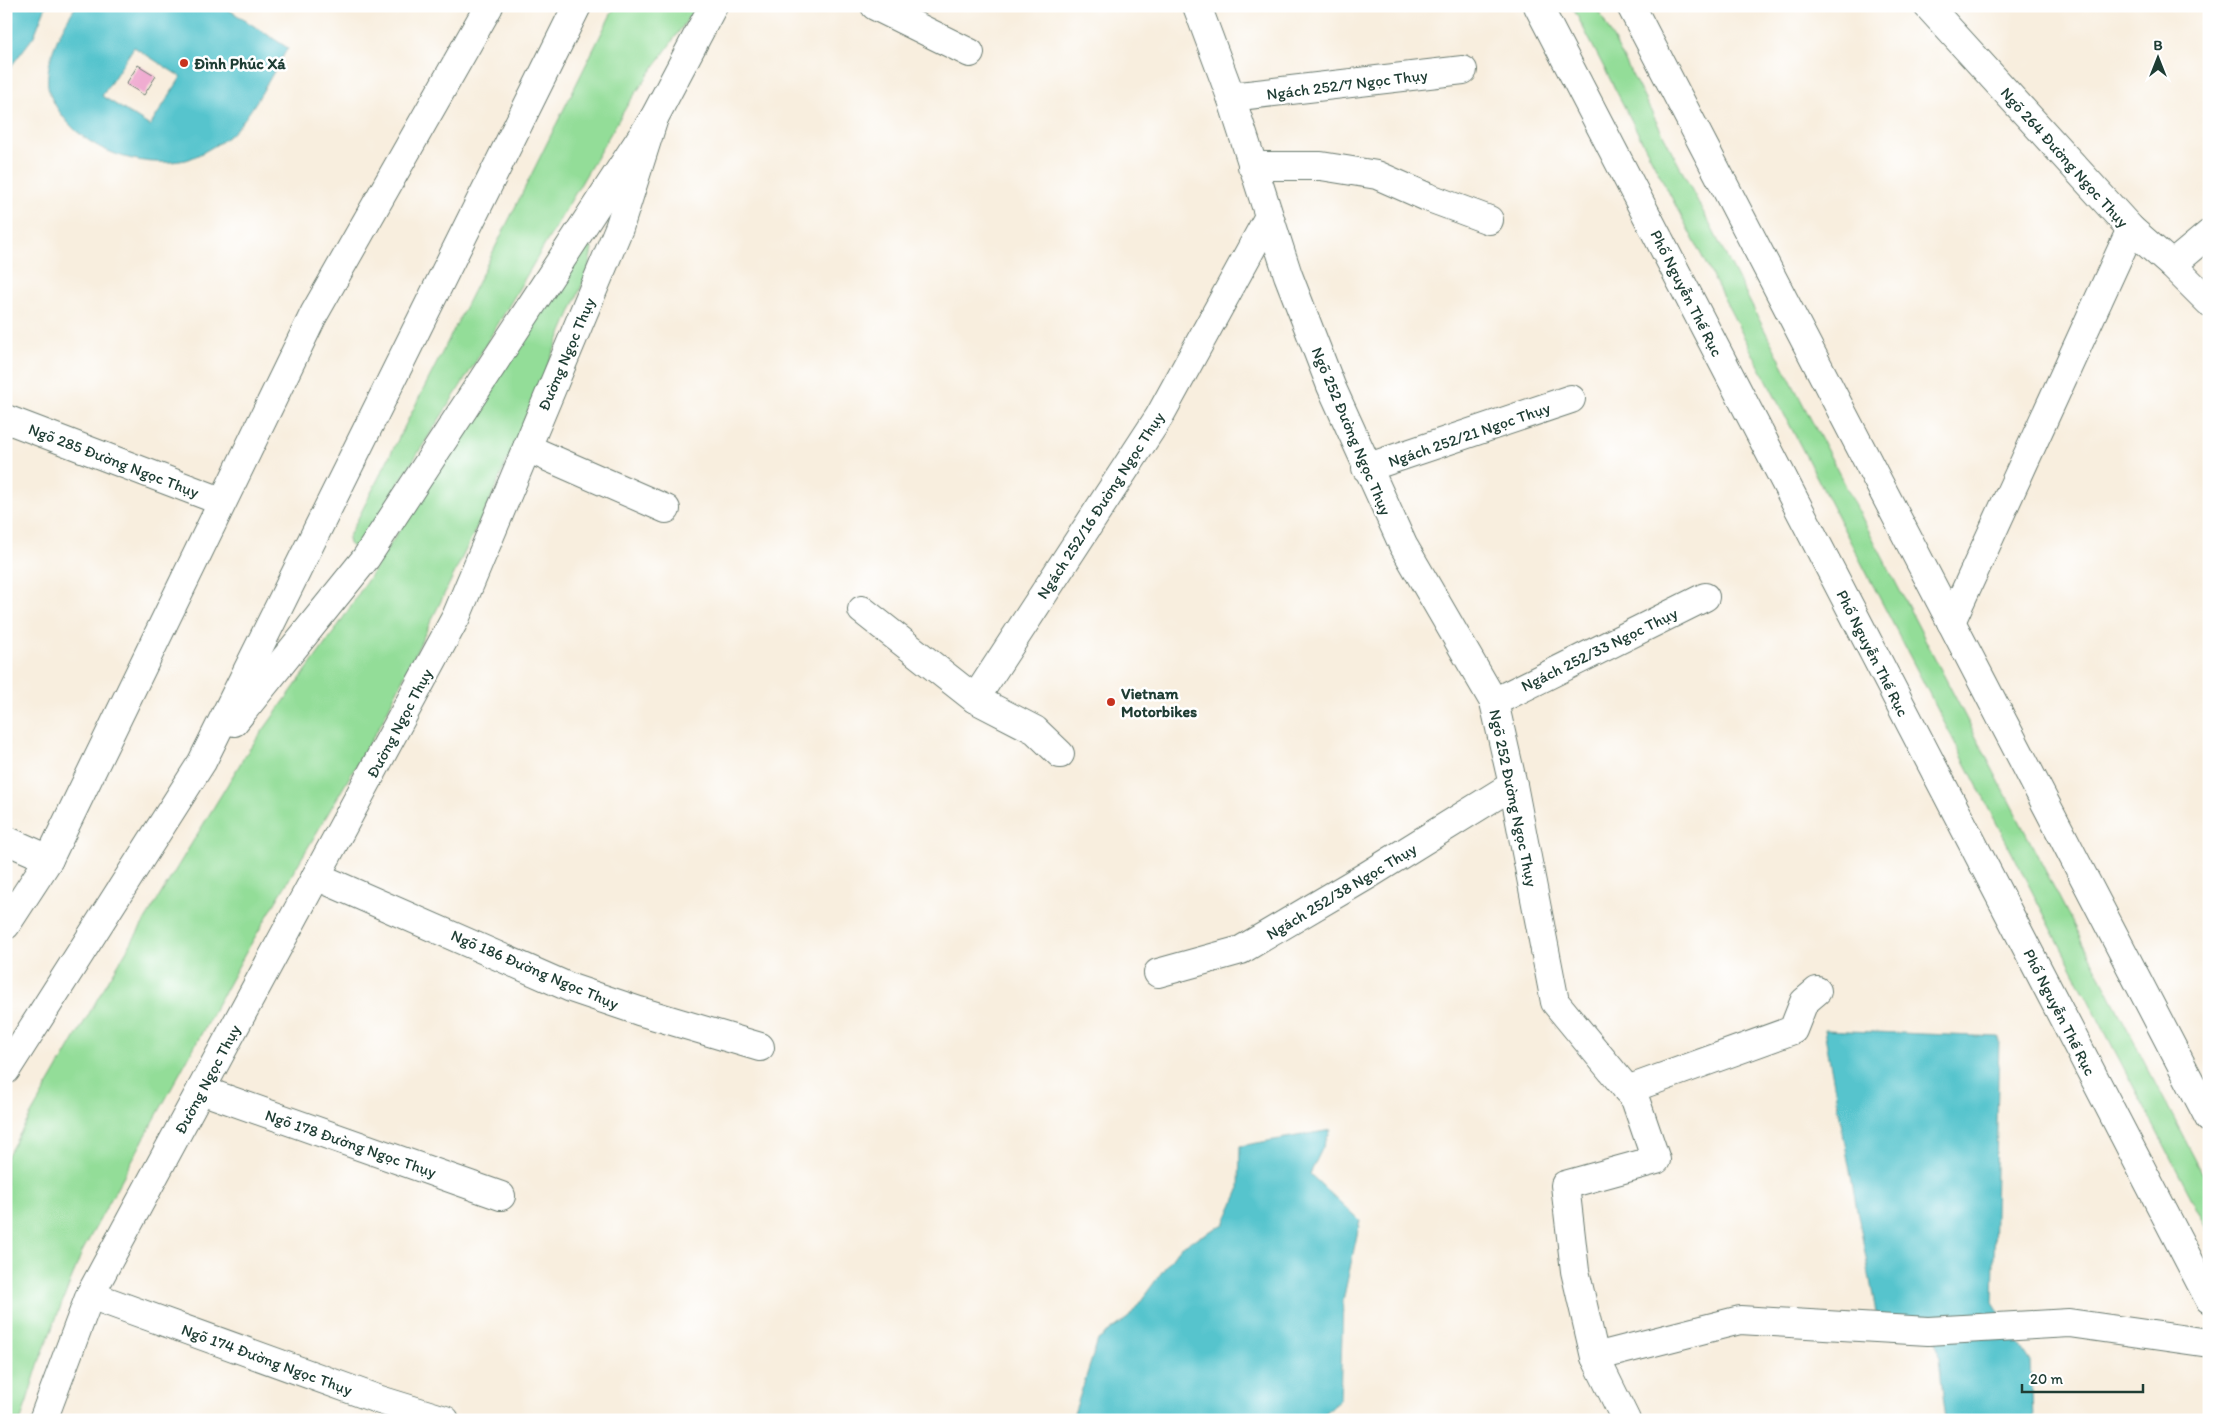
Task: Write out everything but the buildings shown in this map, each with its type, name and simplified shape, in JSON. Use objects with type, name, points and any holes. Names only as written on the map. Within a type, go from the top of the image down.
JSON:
[{"type":"main road","points":[[6,925],[49,859],[221,501],[314,314],[489,6]]},
{"type":"main road","points":[[6,1070],[202,762],[577,6]]},
{"type":"main road","name":"Đường Ngọc Thụy","points":[[43,1420],[90,1295],[456,617],[619,228],[654,118],[713,6]]},
{"type":"main road","points":[[875,6],[970,53]]},
{"type":"main road","name":"Ngõ 252 Đường Ngọc Thụy","points":[[1198,6],[1231,97],[1268,218],[1327,377],[1366,468],[1403,545],[1494,702],[1513,785],[1554,1002],[1635,1100],[1656,1160],[1565,1185],[1575,1271],[1595,1357],[1626,1420]]},
{"type":"main road","name":"Phố Nguyễn Thế Rục","points":[[1538,6],[2209,1299]]},
{"type":"main road","points":[[1632,6],[2209,1118]]},
{"type":"main road","name":"Ngõ 264 Đường Ngọc Thụy","points":[[1928,6],[2131,229],[2172,265],[2209,302]]},
{"type":"main road","name":"Ngách 252/7 Ngọc Thụy","points":[[1231,97],[1463,70]]},
{"type":"main road","points":[[202,762],[366,558],[654,118]]},
{"type":"main road","points":[[1252,166],[1321,166],[1376,175],[1427,197],[1489,220]]},
{"type":"main road","name":"Ngách 252/16 Đường Ngọc Thụy","points":[[975,699],[1159,417],[1268,218]]},
{"type":"main road","points":[[1951,622],[2131,229]]},
{"type":"main road","points":[[2172,265],[2209,234]]},
{"type":"main road","name":"Ngách 252/21 Ngọc Thụy","points":[[1366,468],[1571,399]]},
{"type":"main road","name":"Ngõ 285 Đường Ngọc Thụy","points":[[6,419],[221,501]]},
{"type":"main road","points":[[527,448],[666,509]]},
{"type":"main road","name":"Ngách 252/33 Ngọc Thụy","points":[[1494,702],[1705,597]]},
{"type":"main road","points":[[862,610],[975,699],[1035,730],[1060,754]]},
{"type":"main road","name":"Ngách 252/38 Ngọc Thụy","points":[[1158,973],[1241,950],[1368,875],[1513,785]]},
{"type":"main road","points":[[6,840],[49,859]]},
{"type":"main road","name":"Ngõ 186 Đường Ngọc Thụy","points":[[316,876],[572,988],[639,1011],[760,1047]]},
{"type":"main road","points":[[1627,1090],[1793,1030],[1804,1002],[1817,991]]},
{"type":"main road","name":"Ngõ 178 Đường Ngọc Thụy","points":[[201,1090],[501,1196]]},
{"type":"main road","name":"Ngõ 174 Đường Ngọc Thụy","points":[[90,1295],[378,1410],[445,1420]]},
{"type":"main road","points":[[1595,1357],[1740,1320],[1928,1331],[2069,1323],[2209,1343]]},
{"type":"green space","points":[[615,6],[697,6],[628,104],[475,363],[361,543],[353,547],[349,544],[348,538]]},
{"type":"green space","points":[[1572,6],[1589,6],[1600,13],[2209,1186],[2209,1232]]},
{"type":"green space","points":[[582,245],[589,245],[592,249],[588,271],[491,498],[382,722],[245,954],[82,1252],[39,1362],[21,1420],[6,1420],[6,1158],[102,991],[246,754],[336,629]]},
{"type":"water","points":[[6,6],[46,6],[34,36],[6,73]]},
{"type":"water","points":[[76,6],[223,6],[288,48],[245,118],[229,136],[208,150],[186,160],[150,162],[115,154],[83,137],[70,125],[54,103],[48,87],[49,66],[55,45]],"holes":[[[134,47],[181,77],[150,126],[102,96]]]},
{"type":"water","points":[[1824,1030],[1999,1037],[1993,1302],[2031,1362],[2033,1420],[1946,1420],[1934,1317],[1877,1318]]},
{"type":"water","points":[[1331,1130],[1310,1174],[1360,1221],[1343,1301],[1340,1400],[1316,1420],[1072,1420],[1098,1340],[1129,1317],[1180,1247],[1224,1224],[1239,1190],[1240,1146]]},
{"type":"place","name":"Đình Phúc Xá","points":[[184,63]]},
{"type":"place","name":"Vietnam Motorbikes","points":[[1111,702]]}]
